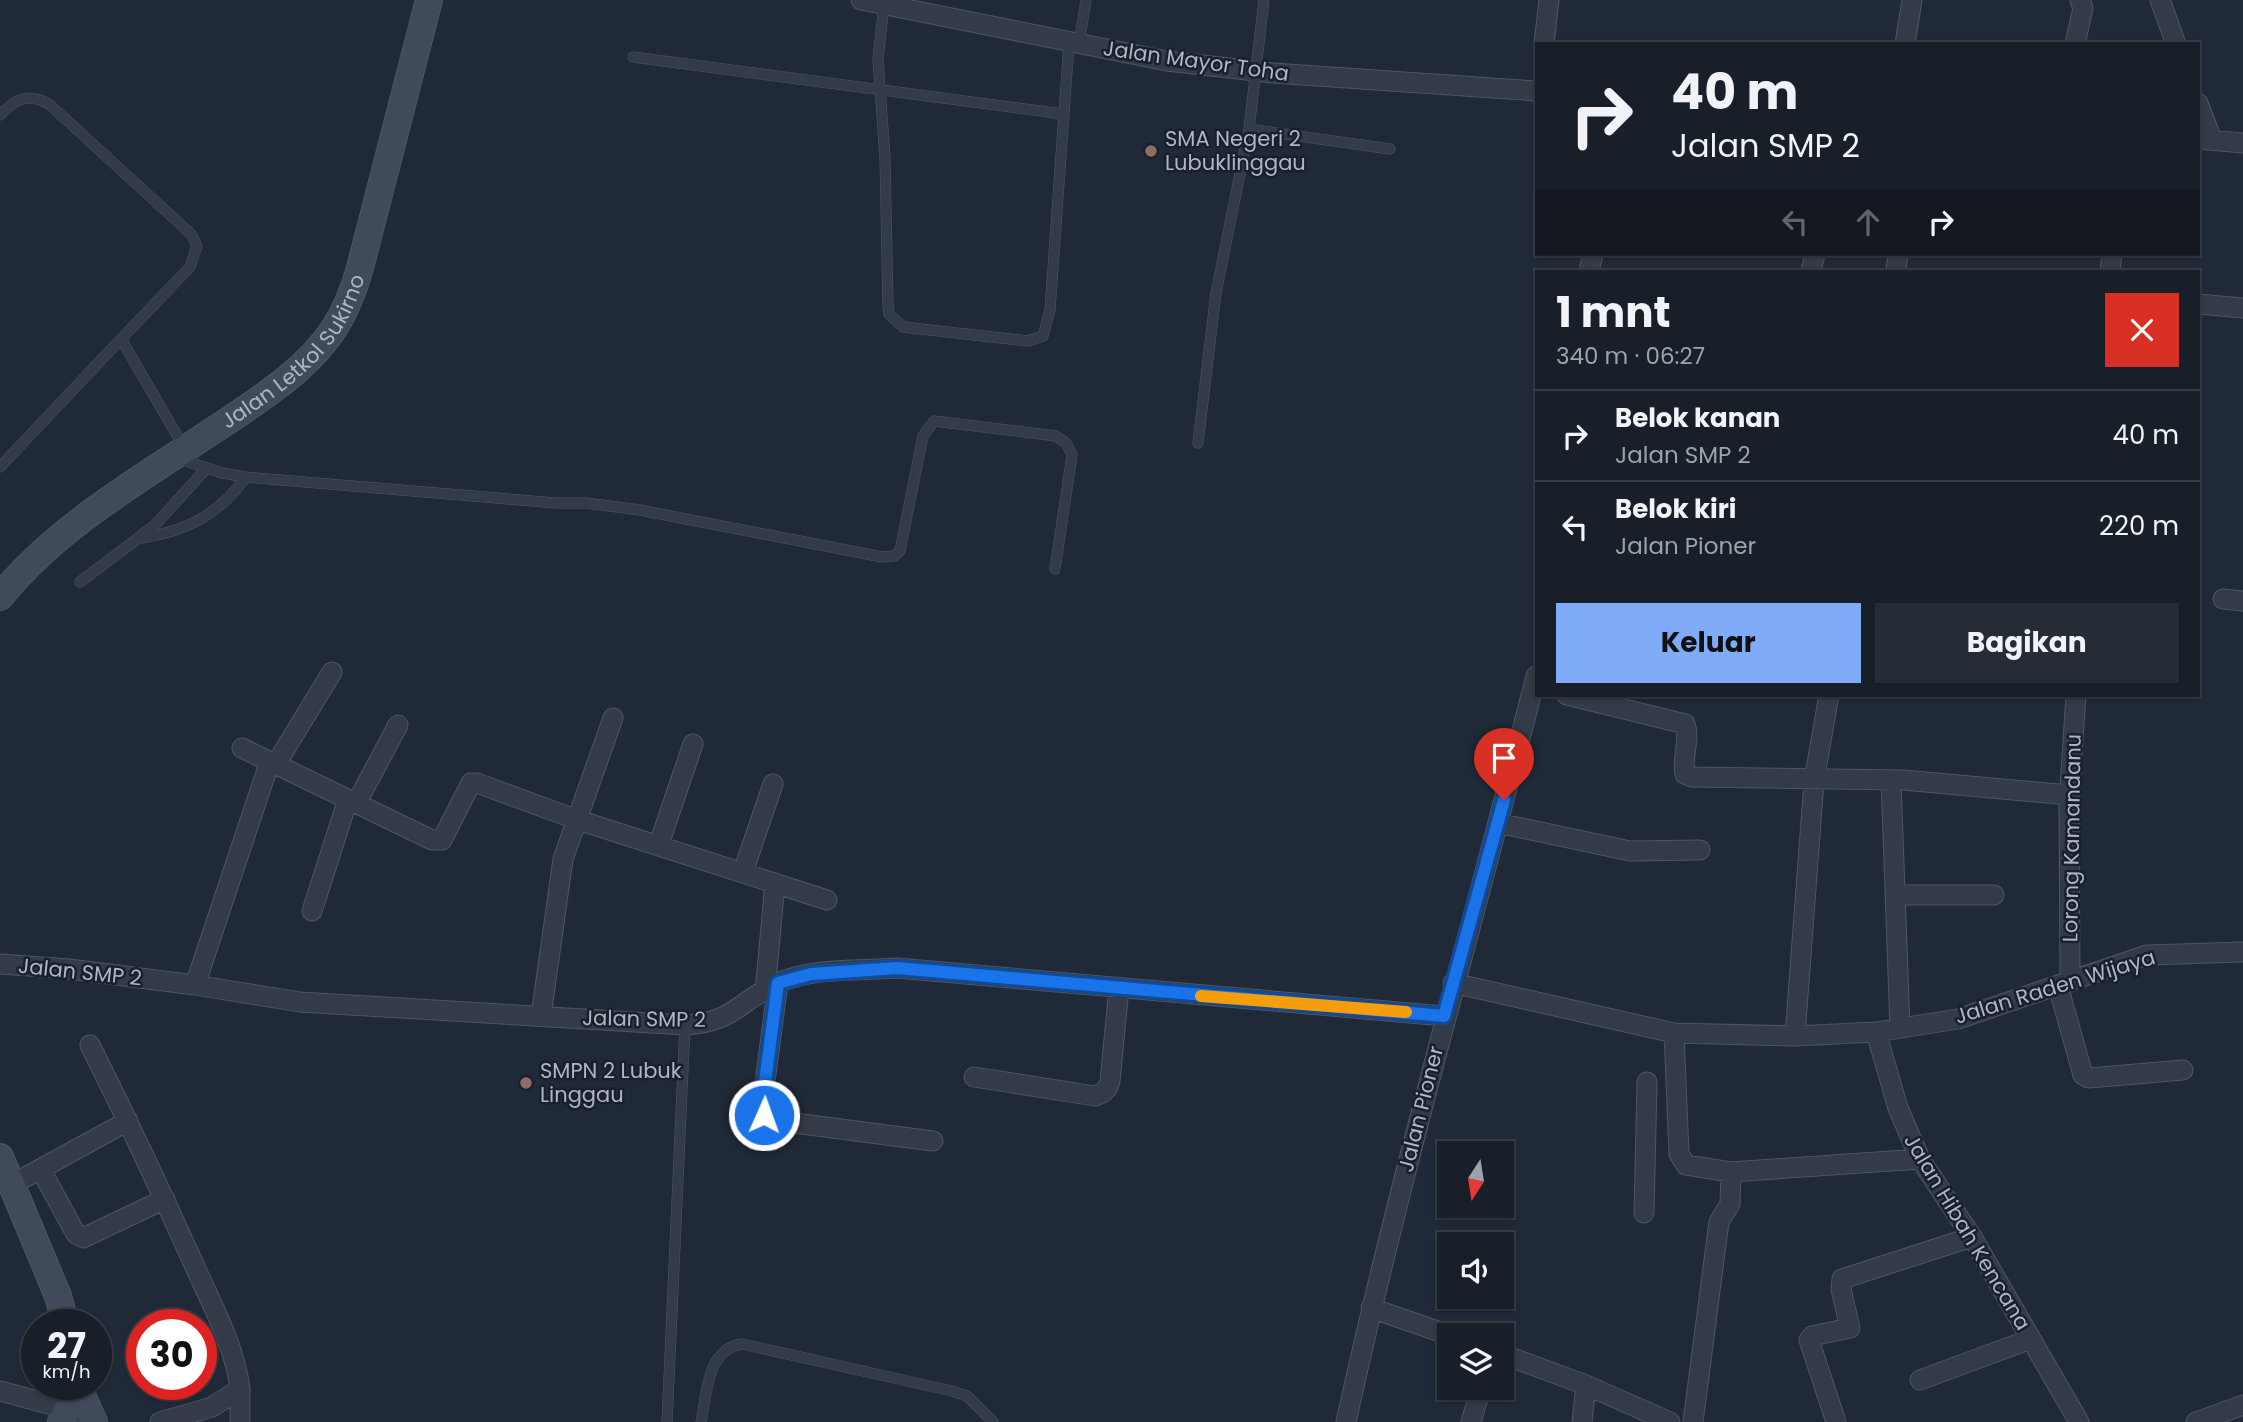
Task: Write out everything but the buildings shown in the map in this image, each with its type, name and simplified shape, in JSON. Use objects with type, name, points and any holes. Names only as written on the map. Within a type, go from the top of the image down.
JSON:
[{"type":"main road","name":"Jalan Letkol Sukirno","points":[[0,597],[18,575],[55,542],[291,374],[334,329],[345,310],[360,268],[429,0]]},
{"type":"main road","points":[[0,1157],[62,1309]]},
{"type":"main road","points":[[71,1401],[93,1418]]},
{"type":"street","name":"Jalan Mayor Toha","points":[[861,0],[1167,61],[1257,72],[1535,91]]},
{"type":"street","points":[[1544,42],[1549,0]]},
{"type":"street","points":[[1905,42],[1912,0]]},
{"type":"street","points":[[2075,42],[2083,8],[2080,0]]},
{"type":"street","points":[[2160,0],[2175,42]]},
{"type":"street","points":[[2200,114],[2205,140],[2243,143]]},
{"type":"street","points":[[2200,304],[2243,308]]},
{"type":"street","points":[[2223,599],[2243,601]]},
{"type":"street","points":[[195,985],[273,763],[332,672]]},
{"type":"street","name":"Jalan Pioner","points":[[1346,1422],[1371,1308],[1444,1016],[1535,687]]},
{"type":"street","points":[[1575,697],[1685,724],[1688,732],[1684,767],[1685,774],[1692,776],[1814,781],[1891,780],[2069,795]]},
{"type":"street","points":[[1795,1036],[1814,781],[1829,697]]},
{"type":"street","name":"Lorong Kamandanu","points":[[2076,697],[2069,795],[2064,984],[2083,1074],[2089,1078],[2183,1070]]},
{"type":"street","points":[[541,1016],[557,892],[575,819],[613,718]]},
{"type":"street","points":[[312,911],[353,801],[398,726]]},
{"type":"street","points":[[659,844],[693,744]]},
{"type":"street","points":[[242,748],[432,840],[442,840],[471,783],[827,900]]},
{"type":"street","points":[[1891,780],[1900,1028]]},
{"type":"street","points":[[743,872],[773,783]]},
{"type":"street","points":[[1498,823],[1630,851],[1700,850]]},
{"type":"street","points":[[775,883],[772,987],[762,1105],[764,1115],[771,1120],[933,1141]]},
{"type":"street","points":[[1895,895],[1994,895]]},
{"type":"street","name":"Jalan Raden Wijaya","points":[[1453,984],[1674,1033],[1795,1036],[1876,1032],[1965,1017],[2147,956],[2243,952]]},
{"type":"street","name":"Jalan SMP 2","points":[[0,964],[58,968],[195,985],[300,1002],[685,1025],[719,1020],[772,987],[811,974],[897,968],[1444,1016]]},
{"type":"street","points":[[974,1077],[1095,1096],[1102,1093],[1108,1089],[1110,1081],[1119,988]]},
{"type":"street","name":"Jalan Hibah Kencana","points":[[1876,1032],[1898,1108],[1920,1159],[1972,1237],[2079,1422]]},
{"type":"street","points":[[1674,1033],[1679,1154],[1686,1165],[1697,1169],[1731,1172],[1920,1159]]},
{"type":"street","points":[[90,1045],[165,1199],[233,1354],[240,1389],[240,1422]]},
{"type":"street","points":[[1644,1213],[1647,1082]]},
{"type":"street","points":[[11,1185],[128,1121]]},
{"type":"street","points":[[1646,1156],[1679,1154]]},
{"type":"street","points":[[41,1170],[76,1234],[83,1238],[165,1199]]},
{"type":"street","points":[[1693,1422],[1719,1222],[1730,1204],[1731,1172]]},
{"type":"street","points":[[1836,1422],[1809,1340],[1812,1336],[1850,1328],[1841,1289],[1842,1279],[1972,1237]]},
{"type":"street","points":[[1371,1308],[1437,1331]]},
{"type":"street","points":[[1920,1380],[2031,1339]]},
{"type":"street","points":[[1514,1358],[1586,1385],[1670,1422]]},
{"type":"street","points":[[1582,1422],[1586,1385]]},
{"type":"street","points":[[160,1422],[212,1407],[240,1389]]},
{"type":"street","points":[[0,1391],[71,1401]]},
{"type":"street","points":[[1471,1422],[1477,1400]]},
{"type":"street","points":[[2196,1422],[2243,1405]]},
{"type":"lane","points":[[884,4],[878,59],[889,314],[903,327],[1028,341],[1043,336],[1050,310],[1063,114],[1074,43],[1086,0]]},
{"type":"lane","points":[[1198,443],[1216,293],[1249,129],[1264,0]]},
{"type":"lane","points":[[633,58],[1063,114]]},
{"type":"lane","points":[[0,115],[10,104],[23,97],[38,98],[49,104],[191,234],[197,246],[190,267],[0,467]]},
{"type":"lane","points":[[1249,129],[1390,149]]},
{"type":"lane","points":[[121,340],[179,453],[206,469],[246,477],[556,503],[586,503],[640,510],[882,557],[894,556],[900,551],[923,436],[934,421],[1056,436],[1066,443],[1072,455],[1055,569]]},
{"type":"lane","points":[[80,582],[154,526],[206,469]]},
{"type":"lane","points":[[138,538],[160,535],[200,520],[221,508],[246,477]]},
{"type":"lane","points":[[667,1422],[685,1025]]},
{"type":"lane","points":[[701,1422],[714,1364],[730,1346],[742,1345],[952,1391],[967,1396],[993,1422]]},
{"type":"slow traffic","points":[[1201,996],[1406,1012]]},
{"type":"place","name":"SMA Negeri 2 Lubuklinggau","points":[[1151,151]]},
{"type":"place","name":"SMPN 2 Lubuk Linggau","points":[[526,1083]]},
{"type":"route","points":[[764,1115],[762,1105],[778,983],[811,974],[897,968],[1444,1016],[1504,800]]}]
